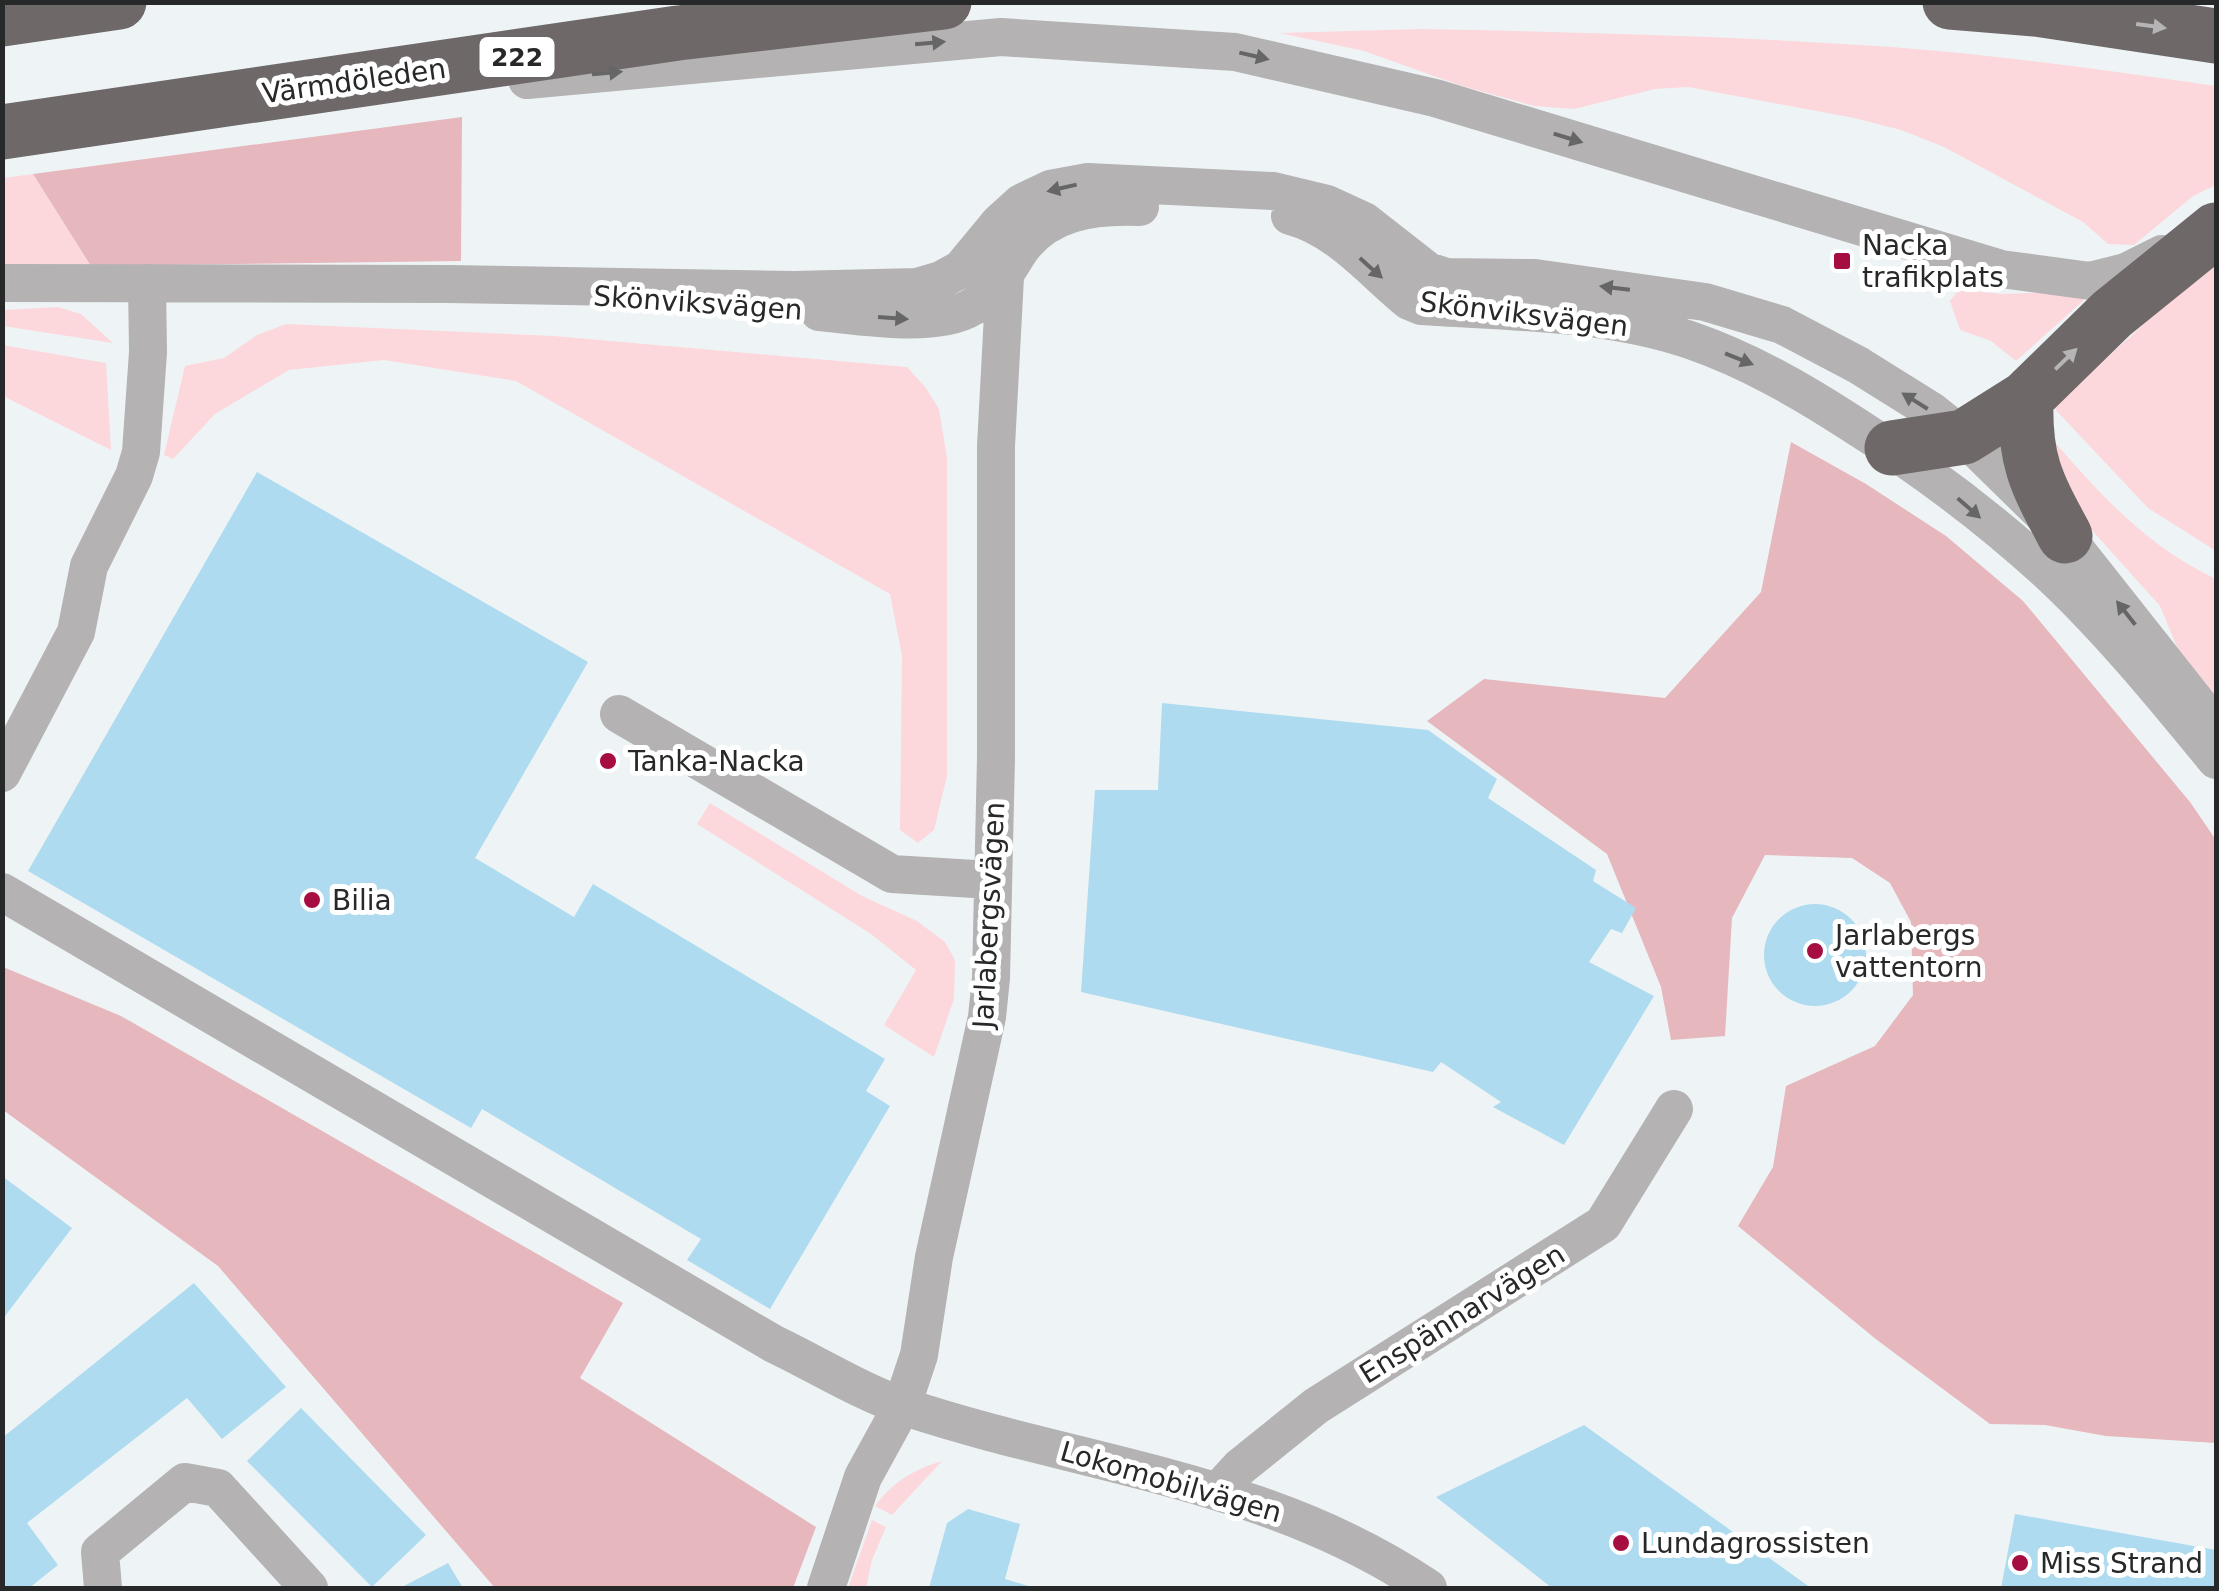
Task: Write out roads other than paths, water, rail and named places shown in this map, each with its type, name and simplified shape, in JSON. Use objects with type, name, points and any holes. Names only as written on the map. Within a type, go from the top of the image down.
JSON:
[{"type":"highway","name":"Värmdöleden","points":[[2,132],[678,33],[944,2]]},
{"type":"highway","points":[[1950,2],[2035,9],[2216,36]]},
{"type":"highway","points":[[2,11],[109,4]]},
{"type":"highway","points":[[2,19],[109,4]]},
{"type":"highway","points":[[1892,448],[1964,436],[2026,398],[2112,314],[2216,228]]},
{"type":"highway","points":[[2026,398],[2025,438],[2032,474],[2065,536]]},
{"type":"street","points":[[91,120],[1001,37],[1235,52],[1417,94],[2001,270],[2090,282],[2126,272],[2216,228]]},
{"type":"street","name":"Skönviksvägen","points":[[2,283],[794,290],[916,287],[961,269],[999,223],[1021,204],[1050,189],[1088,182],[1273,191],[1328,204],[1364,220],[1428,272],[1535,278],[1705,302],[1782,326],[1858,365],[1964,436],[2065,536],[2216,727]]},
{"type":"street","name":"Skönviksvägen","points":[[447,284],[918,320],[969,309],[1005,276],[1036,232],[1064,215],[1087,209],[1142,207],[1285,215],[1336,236],[1400,294],[1420,306],[1616,322],[1688,339],[1751,364],[1892,448],[2050,575],[2216,760]]},
{"type":"street","name":"Jarlabergsvägen","points":[[826,1588],[863,1476],[902,1406],[919,1355],[934,1257],[987,1017],[996,756],[996,446],[1005,276]]},
{"type":"street","points":[[2,773],[76,632],[89,566],[134,476],[141,452],[148,352],[147,282]]},
{"type":"street","points":[[619,714],[892,874],[992,880]]},
{"type":"street","name":"Lokomobilvägen","points":[[2,892],[774,1344],[902,1406],[1252,1500],[1342,1537],[1428,1588]]},
{"type":"street","name":"Enspännarvägen","points":[[1218,1490],[1240,1467],[1316,1406],[1603,1224],[1674,1109]]},
{"type":"street","points":[[103,1588],[100,1552],[186,1482],[218,1488],[310,1588]]},
{"type":"place","name":"Nacka trafikplats","points":[[1842,261]]},
{"type":"place","name":"Tanka-Nacka","points":[[608,761]]},
{"type":"place","name":"Bilia","points":[[312,900]]},
{"type":"place","name":"Jarlabergs vattentorn","points":[[1815,951]]},
{"type":"place","name":"Lundagrossisten","points":[[1621,1543]]},
{"type":"place","name":"Miss Strand","points":[[2020,1563]]}]
